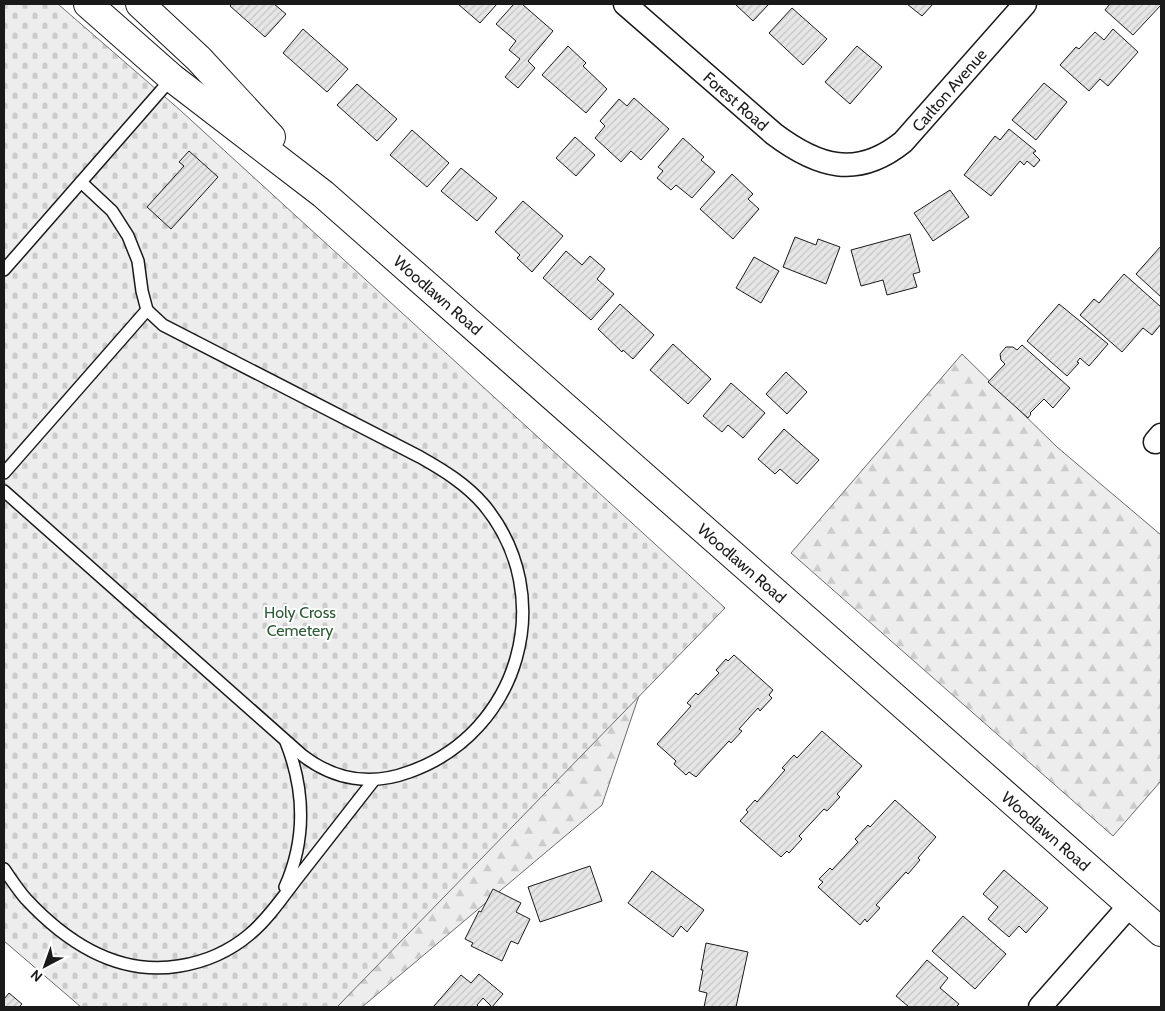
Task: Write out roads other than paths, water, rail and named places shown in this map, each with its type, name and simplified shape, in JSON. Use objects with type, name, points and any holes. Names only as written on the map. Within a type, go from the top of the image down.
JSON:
[{"type":"main road","name":"Woodlawn Road","points":[[88,4],[172,78],[323,194],[1161,932]]},
{"type":"main road","name":"Woodlawn Road","points":[[140,4],[199,59],[323,194]]},
{"type":"street","name":"Forest Road","points":[[625,4],[774,134],[795,149],[813,159],[829,163],[844,165],[864,162]]},
{"type":"street","name":"Carlton Avenue","points":[[864,162],[881,157],[903,142],[1025,4]]},
{"type":"street","points":[[1040,1007],[1130,904]]},
{"type":"lane","points":[[4,270],[172,78]]},
{"type":"lane","points":[[4,491],[286,741],[309,760],[331,773],[357,779],[391,778],[410,772],[443,756],[476,728],[502,693],[516,660],[523,624],[520,580],[517,566],[510,546],[482,503],[467,488],[446,472],[420,457],[163,324],[147,310],[138,261],[128,236],[112,211],[81,182]]},
{"type":"lane","points":[[4,473],[147,310]]},
{"type":"lane","points":[[275,906],[283,892],[294,863],[298,848],[301,817],[301,801],[296,770],[286,741]]},
{"type":"lane","points":[[4,869],[26,898],[52,924],[76,942],[104,958],[139,967],[175,967],[210,958],[242,940],[260,925],[374,780]]},
{"type":"park label","name":"Holy Cross Cemetery","points":[[300,621]]}]
